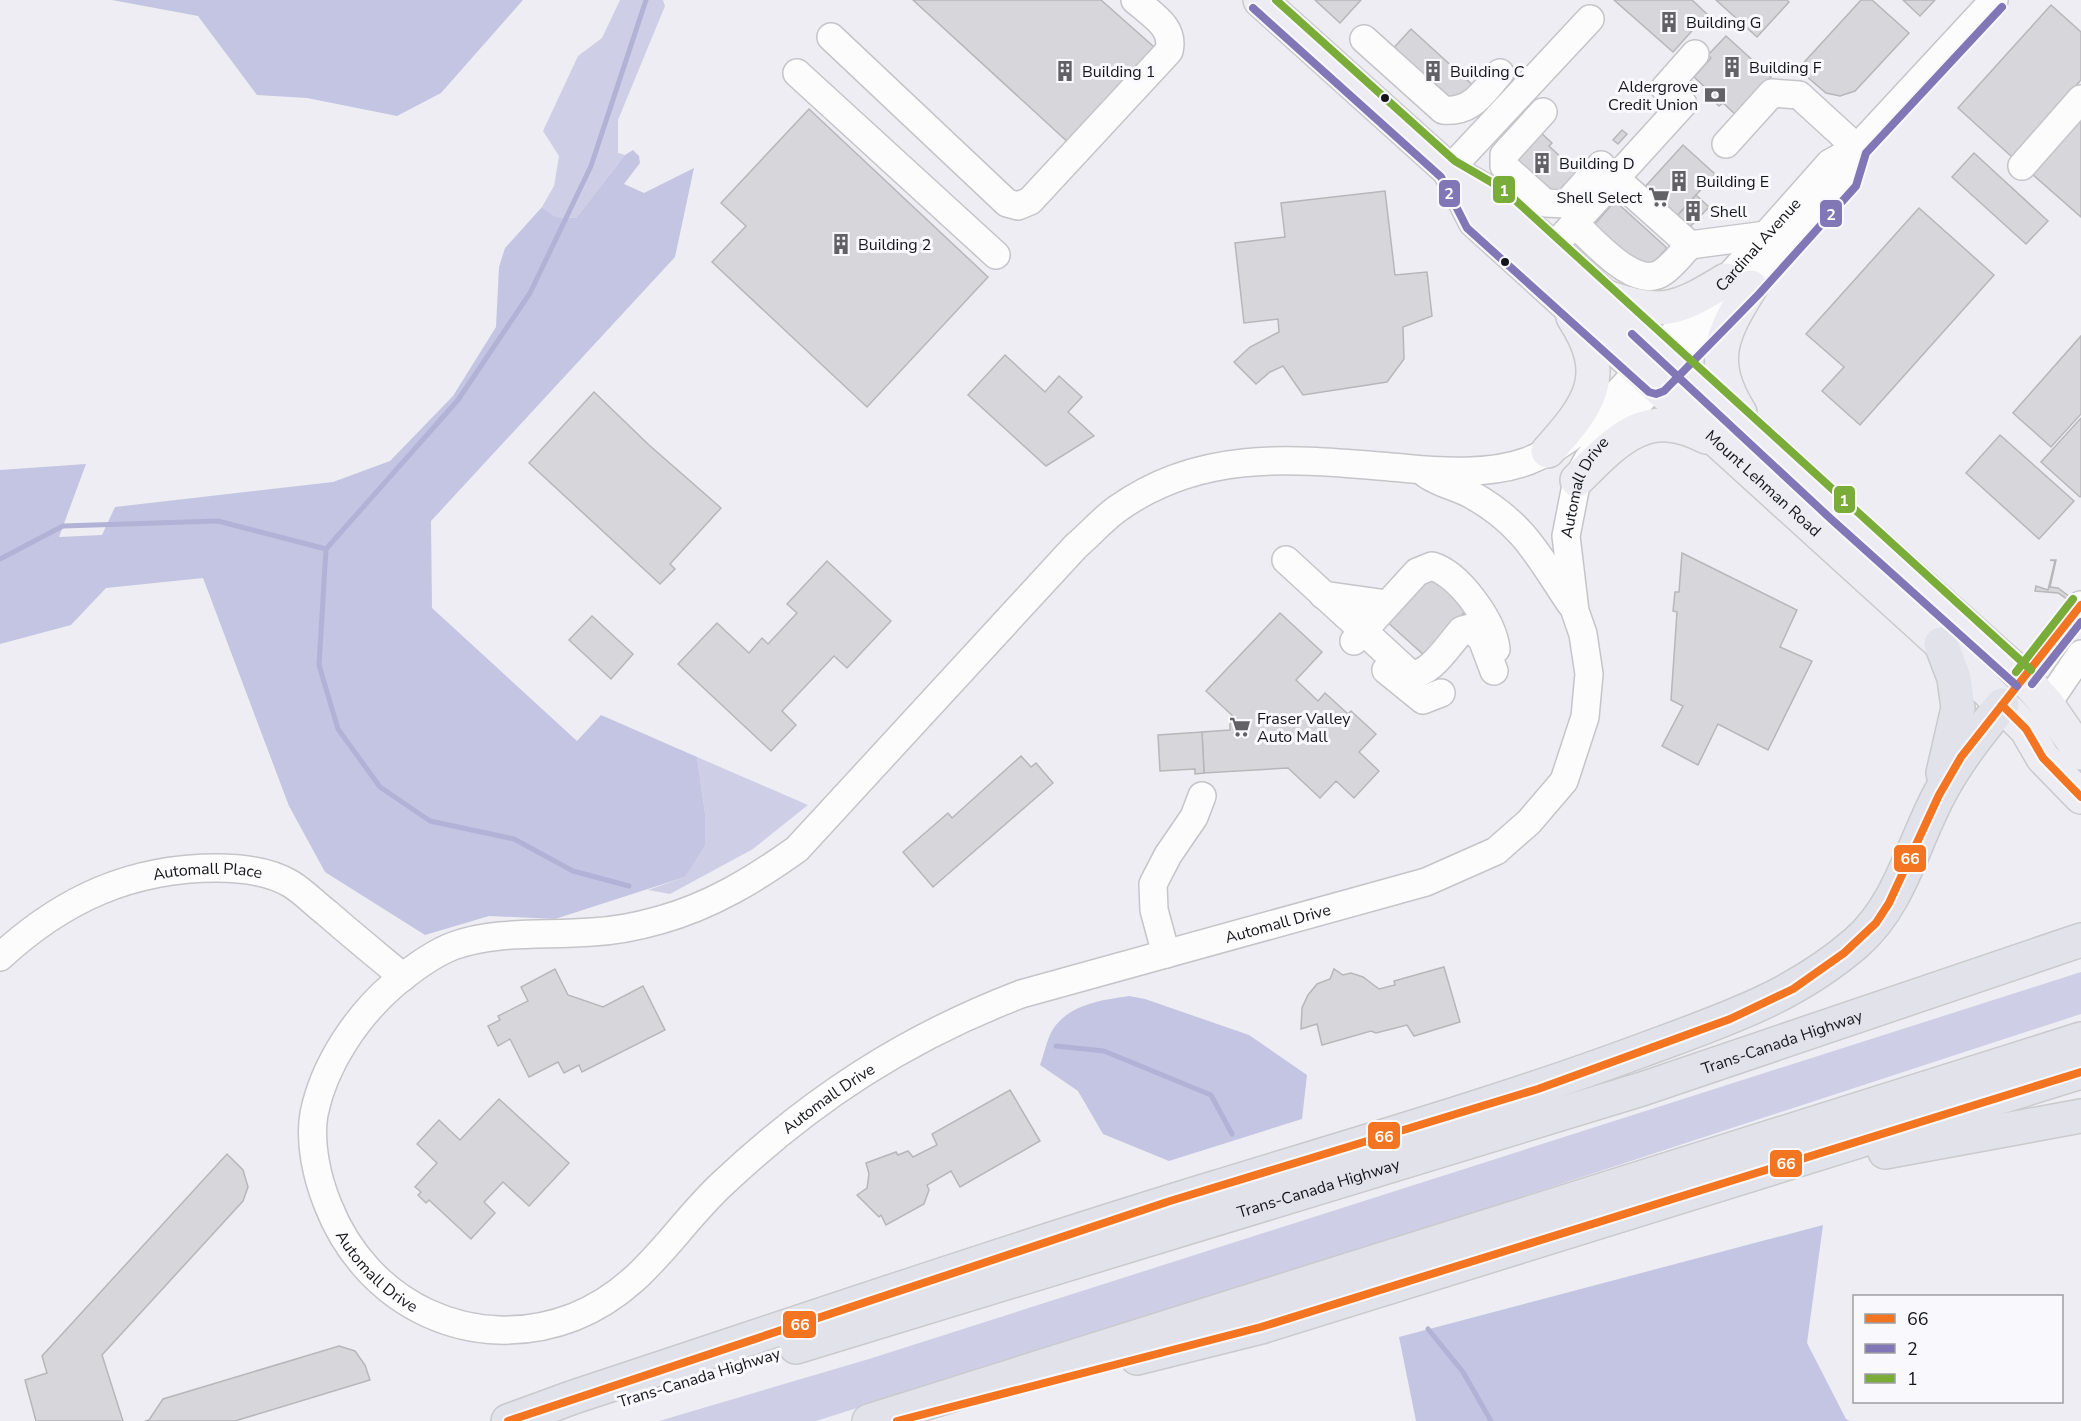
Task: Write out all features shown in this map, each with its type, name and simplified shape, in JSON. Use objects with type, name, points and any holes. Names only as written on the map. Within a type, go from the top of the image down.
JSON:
[{"type":"highway","points":[[1939,795],[1958,708],[1954,678],[1941,644]]},
{"type":"highway","points":[[508,1421],[571,1398],[1170,1201],[1538,1089],[1730,1019],[1793,989],[1861,939],[1889,903],[1939,795],[1961,757],[2002,705]]},
{"type":"highway","name":"Trans-Canada Highway","points":[[552,1421],[1642,1089],[2081,940]]},
{"type":"highway","points":[[869,1421],[2081,1039]]},
{"type":"highway","points":[[897,1421],[1261,1327],[2081,1072]]},
{"type":"highway","points":[[1756,1174],[2081,1116]]},
{"type":"main road","name":"Mount Lehman Road","points":[[1260,0],[1449,170],[1497,197],[1606,297],[1659,365]]},
{"type":"main road","name":"Mount Lehman Road","points":[[1449,170],[1475,221],[1562,300],[1659,365],[1739,438],[2026,729],[2043,758],[2081,797]]},
{"type":"main road","points":[[1606,297],[1631,305],[1661,309],[1689,303],[1738,284]]},
{"type":"main road","points":[[1577,480],[1614,446],[1653,424],[1686,427],[1739,438],[1719,358],[1738,284]]},
{"type":"main road","points":[[1548,451],[1588,400],[1593,378],[1586,337],[1562,300]]},
{"type":"main road","name":"Mount Lehman Road","points":[[1739,438],[1838,511],[2024,678],[2047,704],[2081,753]]},
{"type":"main road","points":[[2002,705],[2024,678]]},
{"type":"main road","points":[[2026,729],[2047,704]]},
{"type":"street","points":[[831,37],[1007,203],[1018,206],[1030,201],[1169,51],[1172,39],[1168,30],[1135,0]]},
{"type":"street","name":"Cardinal Avenue","points":[[1738,284],[1766,235],[1830,163],[1857,148],[1994,0]]},
{"type":"street","points":[[1449,170],[1590,19]]},
{"type":"street","points":[[1364,39],[1443,110],[1457,112],[1470,106],[1500,73]]},
{"type":"street","points":[[1552,248],[1574,223],[1608,172],[1674,96],[1695,54]]},
{"type":"street","points":[[797,73],[996,255]]},
{"type":"street","points":[[1726,144],[1772,93],[1799,95],[1857,148]]},
{"type":"street","points":[[2022,166],[2081,99]]},
{"type":"street","points":[[1543,112],[1504,155],[1504,166],[1545,203],[1566,204],[1608,172]]},
{"type":"street","name":"Cardinal Avenue","points":[[1659,365],[1738,284],[1848,179],[1857,148]]},
{"type":"street","points":[[1608,172],[1690,245]]},
{"type":"street","points":[[1574,223],[1625,269],[1645,278],[1662,273],[1690,245],[1766,235]]},
{"type":"street","name":"Automall Drive","points":[[1659,365],[1588,459],[1577,480],[1566,536],[1575,611],[1583,634],[1589,674],[1586,717],[1564,781],[1529,822],[1496,851],[1426,882],[1021,993],[969,1014],[882,1060],[827,1095],[789,1124],[720,1186],[676,1233],[647,1270],[613,1298],[575,1317],[537,1328],[501,1330],[464,1328],[430,1316],[393,1293],[363,1263],[335,1224],[320,1185],[315,1151],[314,1115],[340,1048],[364,1015],[404,977],[423,962],[453,946],[494,937],[595,932],[660,920],[707,904],[751,881],[797,849],[1076,546],[1116,510],[1165,481],[1221,464],[1291,459],[1420,470],[1496,468],[1527,461],[1574,437],[1659,365]]},
{"type":"street","name":"Automall Drive","points":[[1420,470],[1431,478],[1472,495],[1511,523],[1540,554],[1575,611]]},
{"type":"street","points":[[1369,625],[1284,577],[1286,560],[1323,595],[1369,625],[1413,674],[1423,672],[1462,630],[1470,628],[1482,639],[1494,671],[1496,647],[1484,613],[1474,600],[1437,567],[1422,568],[1369,625]]},
{"type":"street","points":[[1323,595],[1369,625],[1409,691],[1423,700],[1441,693]]},
{"type":"street","points":[[2024,678],[2081,605]]},
{"type":"street","points":[[2047,704],[2081,654]]},
{"type":"street","points":[[1166,954],[1154,910],[1153,884],[1168,855],[1194,817],[1202,796]]},
{"type":"street","name":"Automall Place","points":[[0,957],[38,926],[93,892],[141,875],[187,868],[233,868],[266,873],[292,885],[404,977]]},
{"type":"shaded area","points":[[112,0],[523,0],[441,93],[397,116],[307,98],[257,95],[198,16]]},
{"type":"shaded area","points":[[620,0],[663,0],[665,6],[618,120],[618,153],[625,155],[576,218],[556,217],[542,207],[554,186],[559,156],[543,131],[578,56],[602,38]]},
{"type":"shaded area","points":[[633,150],[639,156],[640,163],[624,184],[644,193],[694,168],[675,257],[431,521],[432,608],[577,741],[601,715],[697,757],[705,813],[705,845],[685,877],[555,919],[489,916],[425,935],[325,872],[289,806],[203,578],[106,588],[71,625],[0,644],[0,470],[86,464],[59,537],[102,535],[115,507],[333,482],[390,461],[453,396],[496,327],[499,267],[505,248],[542,207],[556,217],[576,218],[625,155]]},
{"type":"shaded area","points":[[697,757],[808,805],[753,849],[670,894],[648,890],[685,877],[705,813]]},
{"type":"shaded area","points":[[2081,972],[2081,1014],[1374,1245],[816,1421],[659,1421],[869,1359]]},
{"type":"shaded area","points":[[1129,996],[1145,999],[1249,1035],[1307,1075],[1302,1119],[1169,1161],[1103,1134],[1078,1091],[1040,1065],[1053,1029],[1068,1014],[1087,1005]]},
{"type":"shaded area","points":[[1823,1225],[1807,1343],[1846,1419],[1850,1421],[1416,1421],[1399,1337]]},
{"type":"building","name":"Building 1","points":[[913,0],[1101,0],[1162,54],[1071,145]]},
{"type":"building","points":[[1315,0],[1361,0],[1340,23]]},
{"type":"building","name":"Building G","points":[[1614,0],[1692,0],[1707,14],[1673,52]]},
{"type":"building","points":[[1716,0],[1787,0],[1789,2],[1757,37]]},
{"type":"building","points":[[1861,0],[1872,0],[1909,33],[1855,91],[1840,96],[1826,93],[1798,69]]},
{"type":"building","points":[[1903,0],[1935,0],[1920,16]]},
{"type":"building","points":[[2051,5],[2081,32],[2081,80],[2012,157],[1958,108]]},
{"type":"building","name":"Building C","points":[[1411,29],[1477,89],[1447,106],[1389,53]]},
{"type":"building","name":"Building F","points":[[1726,36],[1771,77],[1736,115],[1723,103],[1719,106],[1705,93],[1708,90],[1694,77],[1711,58],[1708,55]]},
{"type":"building","name":"Building 2","points":[[809,109],[988,277],[867,407],[712,262],[746,226],[721,203]]},
{"type":"building","points":[[2081,117],[2081,217],[2031,173]]},
{"type":"building","name":"Building D","points":[[1538,130],[1552,143],[1549,146],[1566,162],[1569,158],[1586,174],[1562,197],[1546,197],[1510,164]]},
{"type":"building","points":[[1622,130],[1627,134],[1618,144],[1613,140]]},
{"type":"building","name":"Building E","points":[[1683,145],[1715,174],[1677,216],[1644,188]]},
{"type":"building","points":[[1974,153],[2048,221],[2026,244],[1952,177]]},
{"type":"building","points":[[1385,191],[1395,275],[1427,272],[1432,316],[1403,327],[1404,359],[1387,382],[1303,395],[1283,366],[1270,372],[1256,384],[1234,362],[1250,347],[1279,332],[1278,319],[1244,323],[1235,243],[1285,237],[1281,203]]},
{"type":"building","name":"Shell","points":[[1696,195],[1709,207],[1689,228],[1677,216]]},
{"type":"building","points":[[1615,201],[1667,248],[1645,272],[1594,225]]},
{"type":"building","points":[[1919,208],[1994,275],[1860,425],[1822,391],[1844,367],[1806,334]]},
{"type":"building","points":[[2081,336],[2081,414],[2051,447],[2013,413]]},
{"type":"building","points":[[1005,355],[1045,392],[1059,376],[1082,397],[1068,412],[1094,436],[1046,466],[968,395]]},
{"type":"building","points":[[594,392],[649,445],[721,508],[670,564],[675,569],[660,584],[529,463]]},
{"type":"building","points":[[2081,418],[2081,496],[2080,497],[2041,462]]},
{"type":"building","points":[[2000,435],[2074,501],[2039,539],[1966,473]]},
{"type":"building","points":[[1682,553],[1797,610],[1780,647],[1812,661],[1768,750],[1718,724],[1698,765],[1662,746],[1683,706],[1671,700],[1677,612],[1673,611],[1675,592],[1679,592]]},
{"type":"building","points":[[2050,560],[2056,560],[2050,587],[2058,588],[2078,603],[2081,609],[2058,593],[2035,591],[2036,586],[2048,590],[2055,561]]},
{"type":"building","points":[[827,561],[891,621],[847,668],[834,656],[782,711],[796,725],[771,751],[678,664],[717,623],[749,653],[762,638],[768,644],[797,613],[787,604]]},
{"type":"building","points":[[1434,574],[1470,606],[1461,616],[1465,619],[1425,656],[1385,620],[1422,579]]},
{"type":"building","points":[[1280,613],[1322,652],[1296,680],[1318,701],[1325,693],[1348,714],[1351,711],[1376,734],[1359,752],[1379,771],[1354,798],[1336,781],[1320,798],[1288,768],[1204,773],[1202,732],[1230,730],[1230,724],[1235,718],[1206,691]]},
{"type":"building","points":[[592,616],[633,654],[611,679],[569,640]]},
{"type":"building","points":[[1202,732],[1204,773],[1195,774],[1195,769],[1160,771],[1158,735]]},
{"type":"building","points":[[1021,756],[1031,767],[1036,763],[1053,783],[933,887],[903,852],[948,813],[952,818]]},
{"type":"building","points":[[1444,967],[1460,1022],[1414,1036],[1407,1025],[1376,1033],[1371,1031],[1322,1045],[1317,1024],[1301,1029],[1302,1008],[1308,995],[1317,984],[1330,979],[1334,969],[1343,975],[1351,973],[1363,977],[1379,989],[1395,985],[1394,981]]},
{"type":"building","points":[[555,969],[568,995],[603,1007],[643,986],[665,1030],[582,1072],[579,1065],[564,1073],[558,1062],[529,1077],[510,1039],[498,1046],[488,1026],[500,1020],[498,1016],[528,1001],[521,987]]},
{"type":"building","points":[[1010,1090],[1040,1141],[960,1187],[951,1171],[927,1185],[929,1190],[924,1204],[886,1225],[881,1215],[879,1217],[857,1195],[867,1188],[869,1174],[866,1163],[896,1152],[898,1155],[908,1151],[913,1157],[937,1145],[932,1134]]},
{"type":"building","points":[[499,1099],[569,1163],[529,1206],[503,1182],[484,1202],[495,1213],[471,1239],[429,1200],[426,1203],[418,1195],[421,1192],[415,1187],[437,1163],[417,1144],[439,1120],[460,1140]]},
{"type":"building","points":[[227,1154],[243,1170],[248,1187],[243,1201],[102,1355],[123,1421],[36,1421],[25,1380],[47,1373],[42,1356]]},
{"type":"building","points":[[339,1346],[355,1351],[365,1365],[370,1380],[235,1421],[145,1421],[149,1420],[163,1399]]},
{"type":"waterway","points":[[629,886],[573,871],[514,839],[430,821],[380,787],[338,729],[319,665],[326,549],[458,400],[530,293],[591,166],[646,0]]},
{"type":"waterway","points":[[0,559],[63,526],[218,521],[326,549]]},
{"type":"waterway","points":[[1056,1046],[1104,1051],[1211,1095],[1232,1134]]},
{"type":"waterway","points":[[1428,1329],[1463,1372],[1491,1421]]},
{"type":"transit line","name":"1","points":[[1276,0],[1455,161],[1503,189],[2031,670]]},
{"type":"transit line","name":"2","points":[[1253,8],[1441,177],[1467,228],[1649,392],[1656,394],[1664,391],[1759,294],[1856,186],[1866,153],[2002,7]]},
{"type":"transit line","name":"2","points":[[1632,334],[1831,519],[2017,686]]},
{"type":"transit line","name":"1","points":[[2016,672],[2073,599]]},
{"type":"transit line","name":"66","points":[[508,1421],[1170,1201],[1538,1089],[1730,1019],[1793,989],[1844,953],[1876,923],[1889,903],[1939,795],[1961,757],[2081,605]]},
{"type":"transit line","name":"2","points":[[2032,684],[2081,622]]},
{"type":"transit line","name":"66","points":[[2002,705],[2026,729],[2043,758],[2081,797]]},
{"type":"transit line","name":"66","points":[[897,1421],[1261,1327],[2081,1072]]},
{"type":"place","name":"Building G","points":[[1669,22]]},
{"type":"place","name":"Building F","points":[[1732,67]]},
{"type":"place","name":"Building 1","points":[[1065,71]]},
{"type":"place","name":"Building C","points":[[1433,71]]},
{"type":"place","name":"Aldergrove Credit Union","points":[[1715,95]]},
{"type":"place","name":"Building D","points":[[1542,163]]},
{"type":"place","name":"Building E","points":[[1679,181]]},
{"type":"place","name":"Shell Select","points":[[1659,197]]},
{"type":"place","name":"Shell","points":[[1693,211]]},
{"type":"place","name":"Building 2","points":[[841,244]]},
{"type":"place","name":"Fraser Valley Auto Mall","points":[[1240,727]]}]
